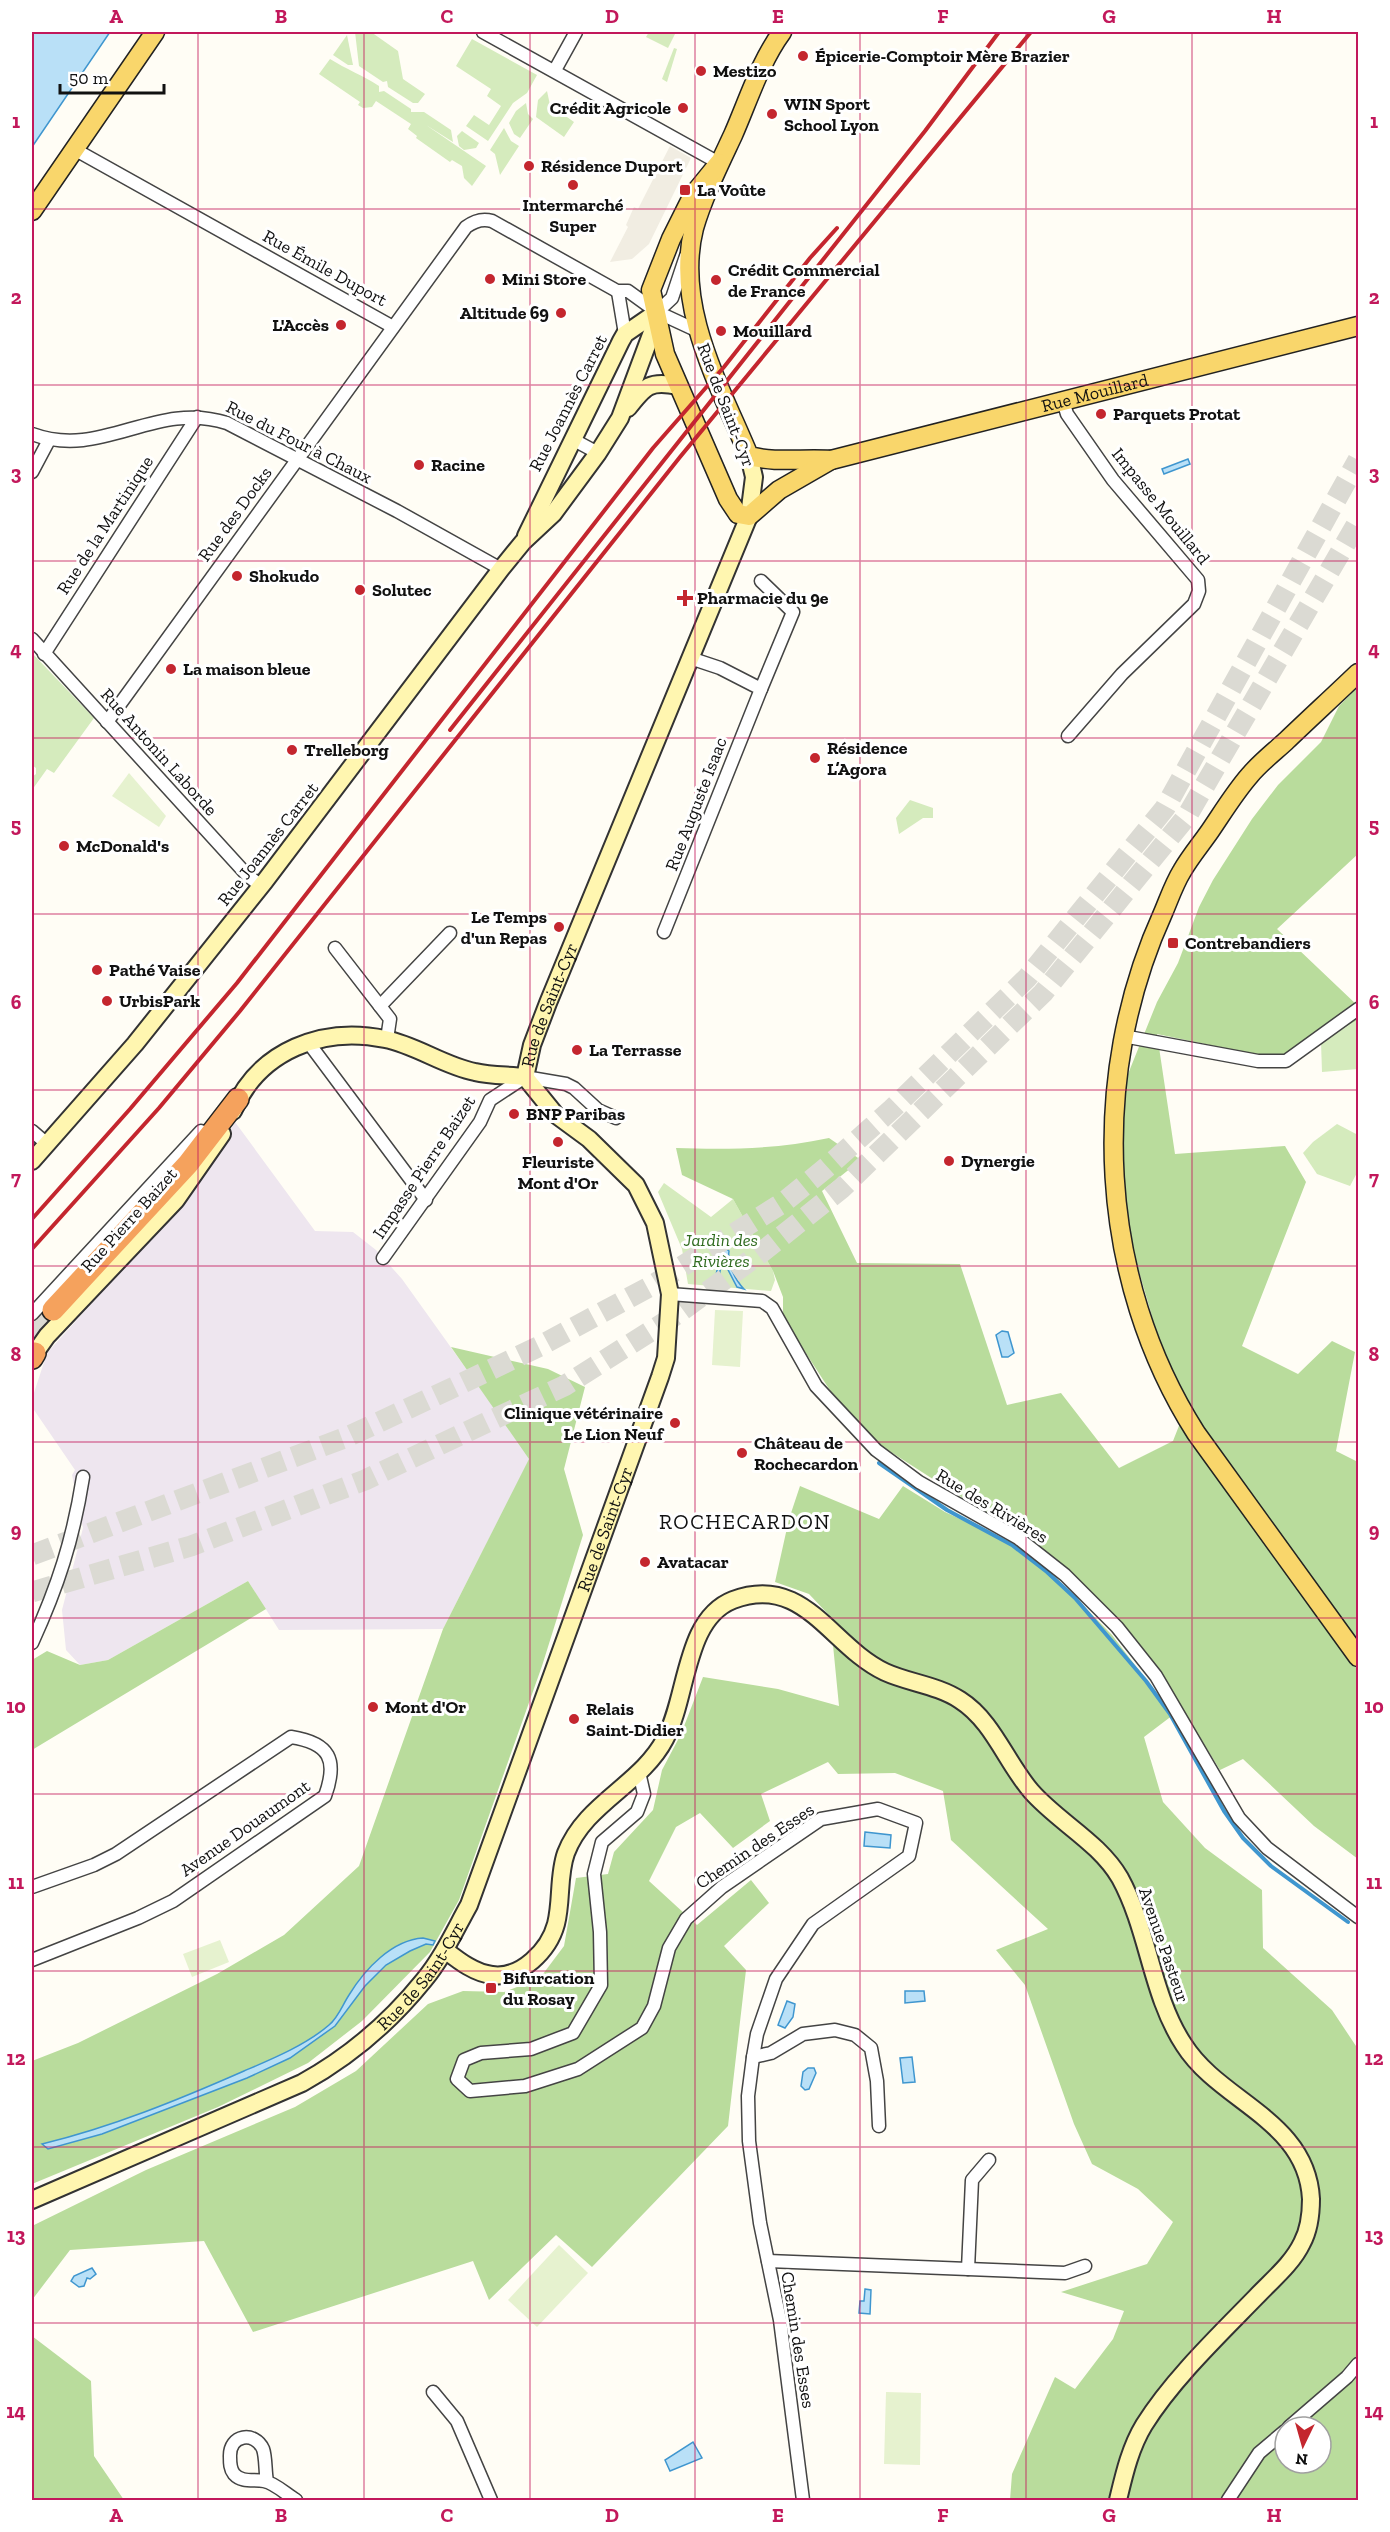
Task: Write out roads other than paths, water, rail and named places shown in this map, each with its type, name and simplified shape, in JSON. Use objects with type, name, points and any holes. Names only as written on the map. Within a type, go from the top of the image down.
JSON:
[{"type":"highway","points":[[53,1310],[188,1164],[238,1099]]},
{"type":"main road","points":[[32,211],[155,32]]},
{"type":"main road","name":"Rue de Saint-Cyr","points":[[32,2200],[326,2070],[351,2052],[425,1979],[445,1950],[472,1897],[660,1377],[666,1358],[670,1294],[655,1222],[636,1185],[590,1139],[555,1114],[525,1077],[532,1045],[548,1003],[748,516],[754,477],[749,456],[710,370],[698,331],[690,262],[694,228],[719,163],[782,32]]},
{"type":"main road","name":"Rue de Saint-Cyr","points":[[719,163],[693,195],[671,238],[651,290],[665,354],[678,386],[728,499],[738,514],[748,516]]},
{"type":"main road","name":"Rue Joannès Carret","points":[[523,542],[625,334],[657,312]]},
{"type":"main road","name":"Rue Joannès Carret","points":[[32,1161],[135,1044],[261,886],[501,569],[523,542],[553,514],[598,453],[620,418],[652,332],[657,312]]},
{"type":"main road","name":"Rue Mouillard","points":[[748,516],[778,490],[831,460],[1359,326]]},
{"type":"main road","points":[[620,418],[646,387],[660,382],[678,386]]},
{"type":"main road","name":"Rue Mouillard","points":[[749,456],[771,461],[807,458],[831,460]]},
{"type":"main road","points":[[1359,673],[1250,774],[1182,871],[1153,934],[1134,986],[1116,1075],[1113,1124],[1113,1166],[1129,1271],[1159,1360],[1196,1433],[1359,1657]]},
{"type":"main road","name":"Rue Pierre Baizet","points":[[32,1355],[47,1336],[176,1200],[226,1128],[238,1099],[263,1068],[291,1048],[323,1036],[354,1035],[387,1039],[474,1072],[525,1077]]},
{"type":"main road","name":"Avenue Pasteur","points":[[445,1950],[467,1966],[492,1975],[506,1973],[537,1960],[555,1927],[565,1855],[580,1826],[639,1772],[663,1744],[678,1712],[695,1640],[709,1616],[725,1603],[751,1593],[778,1596],[802,1604],[852,1650],[884,1672],[926,1685],[961,1700],[988,1727],[1030,1790],[1055,1815],[1093,1846],[1118,1874],[1132,1903],[1170,2022],[1186,2050],[1209,2074],[1273,2124],[1294,2148],[1305,2173],[1311,2196],[1309,2222],[1303,2241],[1291,2260],[1212,2342],[1143,2426],[1126,2464],[1118,2500]]},
{"type":"street","points":[[483,32],[719,163]]},
{"type":"street","points":[[555,70],[576,32]]},
{"type":"street","name":"Rue Émile Duport","points":[[74,149],[393,327],[466,227],[479,220],[492,221],[618,292],[628,291],[657,312]]},
{"type":"street","name":"Rue de Saint-Cyr","points":[[694,228],[672,297],[657,312],[698,331]]},
{"type":"street","points":[[618,292],[625,334]]},
{"type":"street","name":"Rue des Docks","points":[[107,722],[393,327]]},
{"type":"street","name":"Impasse Mouillard","points":[[1063,401],[1067,414],[1113,480],[1198,580],[1199,591],[1194,604],[1122,674],[1068,736]]},
{"type":"street","name":"Rue du Four à Chaux","points":[[32,434],[50,440],[86,441],[163,420],[197,417],[227,423],[397,511],[501,569]]},
{"type":"street","name":"Rue de la Martinique","points":[[44,654],[197,417]]},
{"type":"street","points":[[572,439],[598,453]]},
{"type":"street","points":[[32,472],[50,440]]},
{"type":"street","name":"Rue Auguste Isaac","points":[[664,932],[793,612],[761,581]]},
{"type":"street","name":"Rue Antonin Laborde","points":[[32,639],[247,875],[261,886]]},
{"type":"street","points":[[690,658],[720,668],[761,689]]},
{"type":"street","points":[[381,1006],[450,933]]},
{"type":"street","points":[[335,948],[390,1019],[387,1039]]},
{"type":"street","points":[[1123,1036],[1258,1061],[1286,1061],[1359,1009]]},
{"type":"street","points":[[308,1042],[426,1200]]},
{"type":"street","points":[[525,1077],[566,1084],[574,1088],[598,1110],[616,1118]]},
{"type":"street","name":"Impasse Pierre Baizet","points":[[383,1258],[480,1122],[490,1100],[525,1077]]},
{"type":"street","name":"Rue Pierre Baizet","points":[[32,1314],[214,1116],[238,1099]]},
{"type":"street","points":[[32,1131],[47,1144]]},
{"type":"street","name":"Rue des Rivières","points":[[670,1294],[762,1301],[772,1308],[816,1386],[876,1450],[920,1482],[1018,1538],[1065,1575],[1117,1627],[1156,1676],[1239,1818],[1267,1848],[1359,1917]]},
{"type":"street","points":[[32,1643],[55,1592],[76,1523],[83,1477]]},
{"type":"street","name":"Avenue Douaumont","points":[[32,1887],[94,1865],[116,1854],[291,1737],[312,1741],[322,1748],[329,1760],[331,1778],[325,1796],[173,1901],[138,1918],[32,1960]]},
{"type":"street","name":"Chemin des Esses","points":[[639,1772],[644,1794],[637,1812],[602,1842],[594,1874],[600,1932],[601,1985],[573,2033],[531,2049],[481,2053],[464,2060],[457,2079],[470,2091],[525,2086],[578,2069],[642,2028],[654,2006],[669,1948],[686,1919],[722,1887],[821,1819],[878,1809],[916,1823],[909,1856],[813,1924],[776,1979],[757,2034],[753,2057],[748,2096],[748,2141],[780,2320],[802,2500]]},
{"type":"street","points":[[753,2057],[771,2053],[803,2034],[835,2030],[855,2035],[871,2048],[877,2081],[879,2126]]},
{"type":"street","points":[[968,2269],[972,2180],[989,2160]]},
{"type":"street","points":[[768,2260],[1065,2273],[1086,2266]]},
{"type":"street","points":[[1303,2415],[1359,2364]]},
{"type":"street","points":[[433,2392],[457,2421],[491,2500]]},
{"type":"street","points":[[1228,2500],[1259,2453],[1273,2441]]},
{"type":"street","points":[[267,2481],[296,2500]]},
{"type":"water","points":[[32,32],[110,32],[32,147]]},
{"type":"water","points":[[1188,459],[1190,464],[1164,474],[1162,469]]},
{"type":"water","points":[[722,1250],[729,1251],[732,1271],[744,1289],[737,1287],[725,1264],[721,1266],[717,1287],[713,1287]]},
{"type":"water","points":[[1002,1331],[1008,1332],[1014,1353],[1008,1357],[1002,1357],[996,1335]]},
{"type":"water","points":[[865,1832],[891,1835],[890,1848],[864,1846]]},
{"type":"water","points":[[423,1938],[435,1941],[433,1945],[426,1944],[386,1965],[365,1986],[335,2026],[290,2058],[247,2078],[102,2134],[48,2149],[42,2144],[94,2130],[170,2102],[299,2045],[332,2022],[363,1975],[380,1958],[401,1944]]},
{"type":"water","points":[[905,1991],[924,1991],[925,2001],[905,2003]]},
{"type":"water","points":[[787,2001],[795,2004],[793,2017],[785,2028],[778,2025]]},
{"type":"water","points":[[912,2057],[915,2082],[903,2083],[900,2058]]},
{"type":"water","points":[[808,2068],[814,2068],[816,2073],[809,2089],[805,2090],[801,2086],[803,2072]]},
{"type":"water","points":[[92,2268],[96,2274],[90,2279],[87,2278],[84,2286],[79,2287],[71,2281],[74,2276]]},
{"type":"water","points":[[865,2289],[871,2290],[870,2314],[859,2313],[860,2301],[864,2301]]},
{"type":"water","points":[[693,2442],[702,2458],[670,2471],[665,2460]]},
{"type":"waterway","points":[[879,1463],[947,1510],[1012,1545],[1047,1572],[1075,1598],[1146,1681],[1170,1714],[1224,1811],[1243,1838],[1271,1866],[1348,1922]]},
{"type":"tunnel","points":[[32,1555],[347,1437],[540,1346],[651,1286],[784,1202],[827,1167],[892,1109],[1027,978],[1165,808],[1358,460]]},
{"type":"tunnel","points":[[32,1592],[191,1546],[365,1480],[564,1386],[670,1319],[762,1252],[842,1188],[1043,993],[1187,816],[1358,522]]},
{"type":"tunnel","points":[[32,1334],[53,1310]]},
{"type":"railway","points":[[450,730],[925,131],[999,32]]},
{"type":"railway","points":[[32,1249],[159,1108],[240,1011],[680,457],[1031,32]]},
{"type":"railway","points":[[32,1219],[130,1109],[237,983],[653,448],[724,367],[810,258],[837,228]]},
{"type":"place","name":"Épicerie-Comptoir Mère Brazier","points":[[803,56]]},
{"type":"place","name":"Mestizo","points":[[701,71]]},
{"type":"place","name":"Crédit Agricole","points":[[683,108]]},
{"type":"place","name":"WIN Sport School Lyon","points":[[772,114]]},
{"type":"place","name":"Résidence Duport","points":[[529,166]]},
{"type":"place","name":"Intermarché Super","points":[[573,185]]},
{"type":"place","name":"La Voûte","points":[[685,190]]},
{"type":"place","name":"Mini Store","points":[[490,279]]},
{"type":"place","name":"Crédit Commercial de France","points":[[716,280]]},
{"type":"place","name":"Altitude 69","points":[[561,313]]},
{"type":"place","name":"L'Accès","points":[[341,325]]},
{"type":"place","name":"Mouillard","points":[[721,331]]},
{"type":"place","name":"Parquets Protat","points":[[1101,414]]},
{"type":"place","name":"Racine","points":[[419,465]]},
{"type":"place","name":"Shokudo","points":[[237,576]]},
{"type":"place","name":"Solutec","points":[[360,590]]},
{"type":"place","name":"Pharmacie du 9e","points":[[685,598]]},
{"type":"place","name":"La maison bleue","points":[[171,669]]},
{"type":"place","name":"Trelleborg","points":[[292,750]]},
{"type":"place","name":"Résidence L’Agora","points":[[815,758]]},
{"type":"place","name":"McDonald's","points":[[64,846]]},
{"type":"place","name":"Le Temps d'un Repas","points":[[559,927]]},
{"type":"place","name":"Contrebandiers","points":[[1173,943]]},
{"type":"place","name":"Pathé Vaise","points":[[97,970]]},
{"type":"place","name":"UrbisPark","points":[[107,1001]]},
{"type":"place","name":"La Terrasse","points":[[577,1050]]},
{"type":"place","name":"BNP Paribas","points":[[514,1114]]},
{"type":"place","name":"Fleuriste Mont d'Or","points":[[558,1142]]},
{"type":"place","name":"Dynergie","points":[[949,1161]]},
{"type":"place","name":"Clinique vétérinaire Le Lion Neuf","points":[[675,1423]]},
{"type":"place","name":"Château de Rochecardon","points":[[742,1453]]},
{"type":"place","name":"Avatacar","points":[[645,1562]]},
{"type":"place","name":"Mont d'Or","points":[[373,1707]]},
{"type":"place","name":"Relais Saint-Didier","points":[[574,1719]]},
{"type":"place","name":"Bifurcation du Rosay","points":[[491,1988]]},
{"type":"district","name":"ROCHECARDON","points":[[745,1522]]},
{"type":"park label","name":"Jardin des Rivières","points":[[721,1250]]}]
